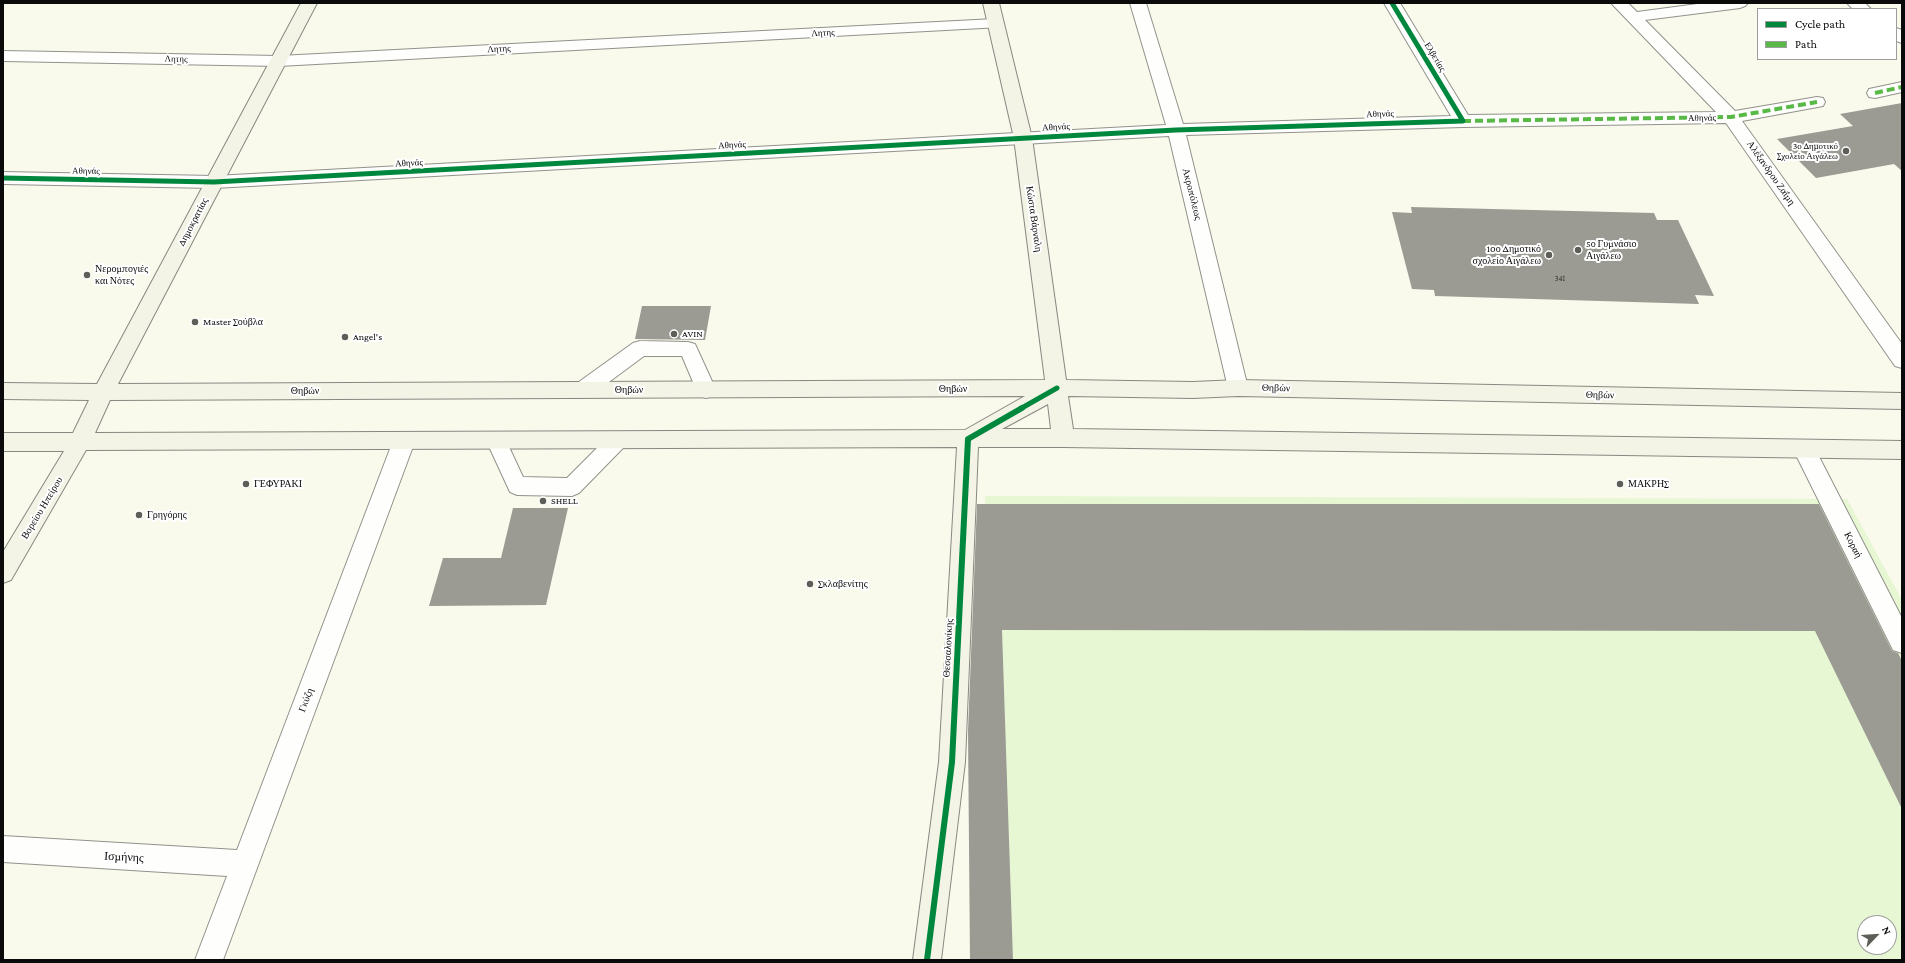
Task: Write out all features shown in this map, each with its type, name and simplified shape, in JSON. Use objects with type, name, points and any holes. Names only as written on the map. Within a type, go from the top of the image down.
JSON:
[{"type":"main road","name":"Δημοκρατίας","points":[[80,442],[103,392],[309,3]]},
{"type":"main road","name":"Κώστα Βάρναλη","points":[[992,3],[995,24],[1023,138],[1063,438]]},
{"type":"main road","name":"Θηβών","points":[[3,391],[103,392],[1057,388],[1193,390],[1238,388],[1902,401]]},
{"type":"main road","points":[[968,438],[1057,388]]},
{"type":"main road","name":"Θεσσαλονίκης","points":[[927,960],[952,762],[968,438]]},
{"type":"main road","points":[[3,442],[1063,438],[1902,450]]},
{"type":"main road","name":"Βορείου Ηπείρου","points":[[3,573],[80,442]]},
{"type":"street","name":"Ακροπόλεως","points":[[1138,3],[1176,130],[1238,388]]},
{"type":"street","name":"Ελβετίας","points":[[1392,3],[1463,121]]},
{"type":"street","name":"Αλέξανδρου Ζαΐμη","points":[[1619,3],[1731,117],[1902,360]]},
{"type":"street","points":[[1634,17],[1740,3]]},
{"type":"street","name":"Λητης","points":[[3,56],[279,61],[995,24]]},
{"type":"street","points":[[1875,93],[1902,87]]},
{"type":"street","name":"Αθηνάς","points":[[3,178],[214,182],[1176,130],[1463,121],[1731,117],[1817,102]]},
{"type":"street","name":"Γκύζη","points":[[209,960],[404,441]]},
{"type":"street","name":"Κοραή","points":[[1804,449],[1902,642]]},
{"type":"street","name":"Ισμήνης","points":[[3,849],[245,864]]},
{"type":"lane","points":[[583,390],[640,348],[688,349],[706,390]]},
{"type":"lane","points":[[496,440],[517,486],[572,487],[618,440]]},
{"type":"green space","points":[[985,496],[1847,499],[1902,600],[1902,960],[986,960]]},
{"type":"building","name":"3ο Δημοτικό Σχολείο Αιγάλεω","points":[[1902,103],[1902,171],[1894,164],[1816,178],[1777,139],[1853,126],[1840,114]]},
{"type":"building","name":"10ο Δημοτικό σχολείο Αιγάλεω","points":[[1411,207],[1654,213],[1657,220],[1678,220],[1714,296],[1695,295],[1699,304],[1435,296],[1434,290],[1412,289],[1392,212],[1412,213]]},
{"type":"building","points":[[642,306],[711,306],[705,340],[635,339]]},
{"type":"building","points":[[977,504],[1819,504],[1892,651],[1898,653],[1902,661],[1902,809],[1815,631],[1002,630],[1013,960],[970,960],[968,731]]},
{"type":"building","points":[[513,508],[568,508],[546,605],[429,606],[443,558],[501,558]]},
{"type":"marked path","points":[[1875,93],[1902,87]]},
{"type":"marked path","points":[[1463,121],[1731,117],[1817,102]]},
{"type":"cycle path","points":[[3,178],[214,182],[1176,130],[1463,121],[1392,3]]},
{"type":"cycle path","points":[[927,960],[952,762],[968,439],[1057,388]]},
{"type":"place","name":"3ο Δημοτικό Σχολείο Αιγάλεω","points":[[1846,151]]},
{"type":"place","name":"5ο Γυμνάσιο Αιγάλεω","points":[[1578,250]]},
{"type":"place","name":"10ο Δημοτικό σχολείο Αιγάλεω","points":[[1549,255]]},
{"type":"place","name":"Νερομπογιές και Νότες","points":[[87,275]]},
{"type":"place","name":"Master Σούβλα","points":[[195,322]]},
{"type":"place","name":"AVIN","points":[[674,334]]},
{"type":"place","name":"Angel's","points":[[345,337]]},
{"type":"place","name":"ΓΕΦΥΡΑΚΙ","points":[[246,484]]},
{"type":"place","name":"ΜΑΚΡΗΣ","points":[[1620,484]]},
{"type":"place","name":"SHELL","points":[[543,501]]},
{"type":"place","name":"Γρηγόρης","points":[[139,515]]},
{"type":"place","name":"Σκλαβενίτης","points":[[810,584]]}]
